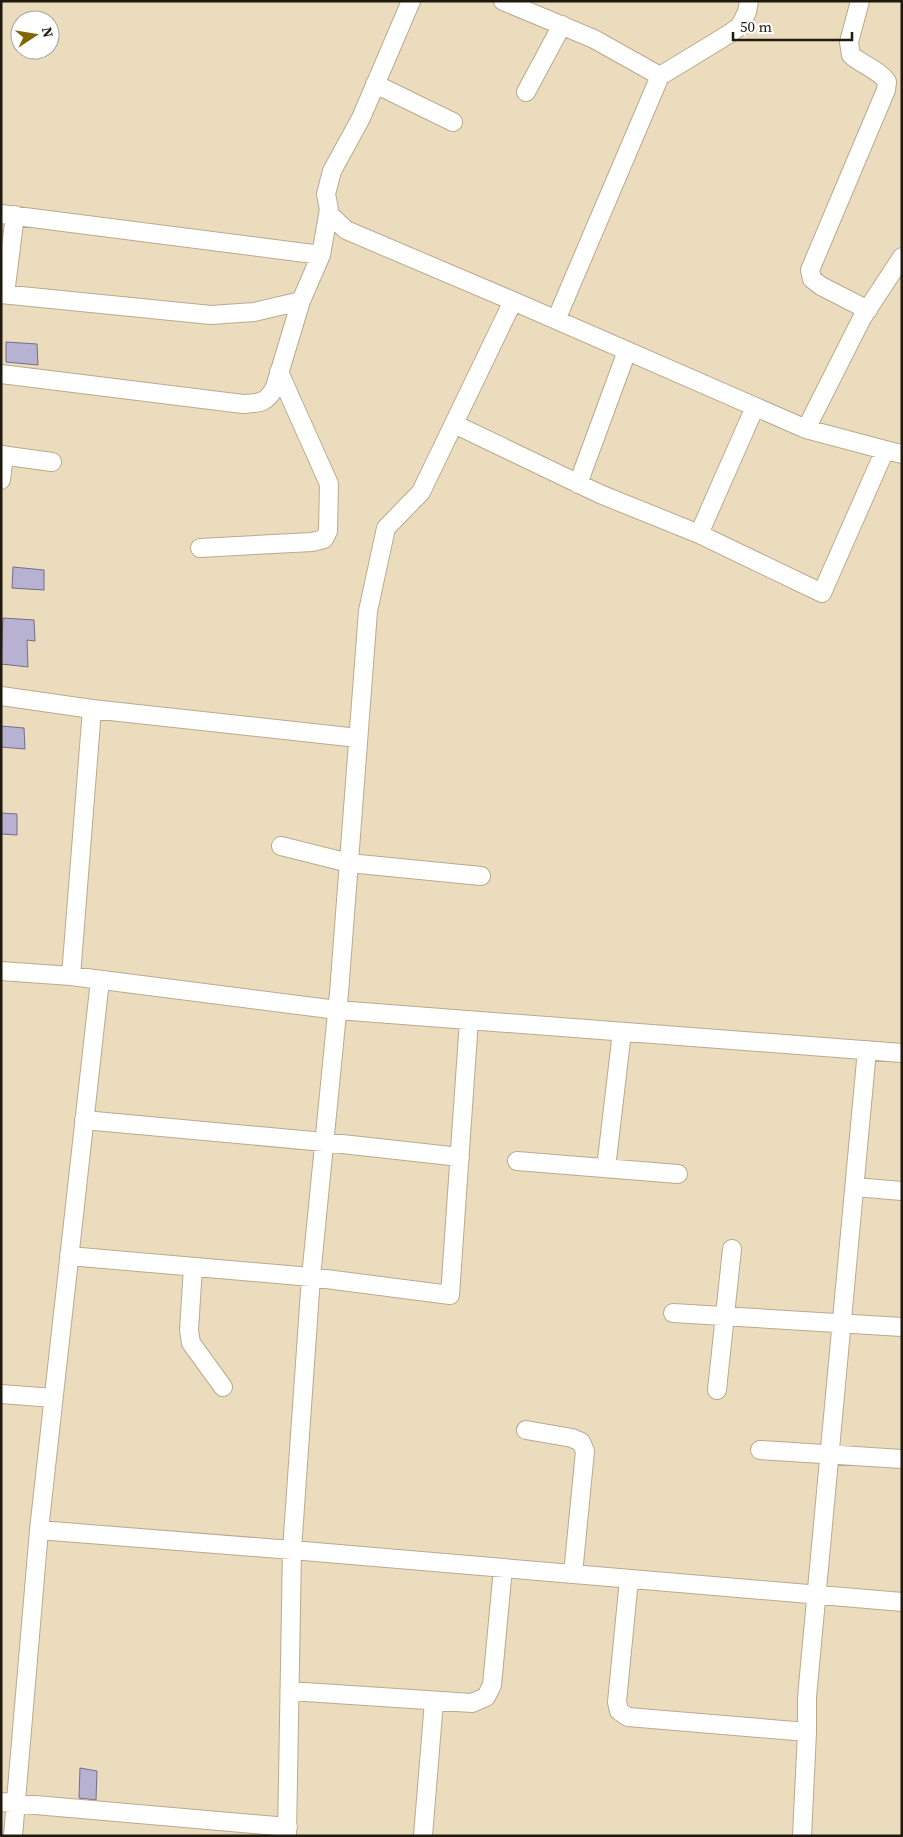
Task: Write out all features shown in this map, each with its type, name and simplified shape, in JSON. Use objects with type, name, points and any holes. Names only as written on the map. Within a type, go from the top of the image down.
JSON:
[{"type":"street","points":[[411,1],[361,118],[332,171],[326,194],[330,215],[346,230],[806,429],[893,452],[822,593],[699,534],[578,484],[454,424]]},
{"type":"street","points":[[503,1],[594,39],[660,76]]},
{"type":"street","points":[[556,320],[660,76],[740,26],[747,12],[749,1]]},
{"type":"street","points":[[860,1],[849,42],[850,55],[859,63],[884,77],[888,82],[810,270],[812,279],[821,286],[868,310]]},
{"type":"street","points":[[526,92],[562,25]]},
{"type":"street","points":[[375,84],[453,122]]},
{"type":"street","points":[[1,374],[243,404],[259,404],[270,397],[279,372],[300,301],[321,254],[329,209]]},
{"type":"street","points":[[300,301],[254,312],[211,315],[3,294],[8,215],[321,254]]},
{"type":"street","points":[[806,429],[868,310],[902,257]]},
{"type":"street","points":[[8,1803],[287,1831],[292,1550],[311,1277],[337,1010],[368,611],[386,528],[421,492],[513,301]]},
{"type":"street","points":[[578,484],[628,351]]},
{"type":"street","points":[[200,548],[324,540],[328,531],[329,484],[279,372]]},
{"type":"street","points":[[699,534],[752,416],[753,406]]},
{"type":"street","points":[[1,480],[3,455],[52,462]]},
{"type":"street","points":[[1,696],[92,709],[358,738]]},
{"type":"street","points":[[71,976],[92,709]]},
{"type":"street","points":[[281,846],[349,863],[481,876]]},
{"type":"street","points":[[1,970],[71,976],[337,1010],[902,1053]]},
{"type":"street","points":[[13,1836],[8,1803],[100,980]]},
{"type":"street","points":[[69,1256],[311,1277],[450,1295],[469,1020]]},
{"type":"street","points":[[606,1168],[622,1032]]},
{"type":"street","points":[[802,1836],[807,1698],[868,1050]]},
{"type":"street","points":[[84,1120],[324,1142],[460,1157]]},
{"type":"street","points":[[517,1162],[678,1174]]},
{"type":"street","points":[[855,1187],[902,1191]]},
{"type":"street","points":[[717,1390],[732,1249]]},
{"type":"street","points":[[193,1267],[189,1330],[191,1343],[223,1387]]},
{"type":"street","points":[[673,1313],[902,1326]]},
{"type":"street","points":[[1,1394],[54,1398]]},
{"type":"street","points":[[526,1430],[572,1438],[581,1442],[585,1451],[573,1574]]},
{"type":"street","points":[[760,1450],[902,1459]]},
{"type":"street","points":[[39,1530],[902,1602]]},
{"type":"street","points":[[290,1691],[472,1703],[486,1697],[492,1685],[503,1568]]},
{"type":"street","points":[[629,1579],[617,1702],[619,1711],[628,1717],[807,1732]]},
{"type":"street","points":[[423,1836],[434,1701]]},
{"type":"building","points":[[6,342],[37,344],[38,365],[6,362]]},
{"type":"building","points":[[13,567],[44,570],[44,590],[12,588]]},
{"type":"building","points":[[3,618],[34,620],[35,641],[27,640],[28,667],[1,664]]},
{"type":"building","points":[[1,726],[24,728],[25,749],[1,747]]},
{"type":"building","points":[[1,813],[17,814],[17,835],[1,834]]},
{"type":"building","points":[[80,1768],[97,1771],[96,1800],[79,1798]]}]
